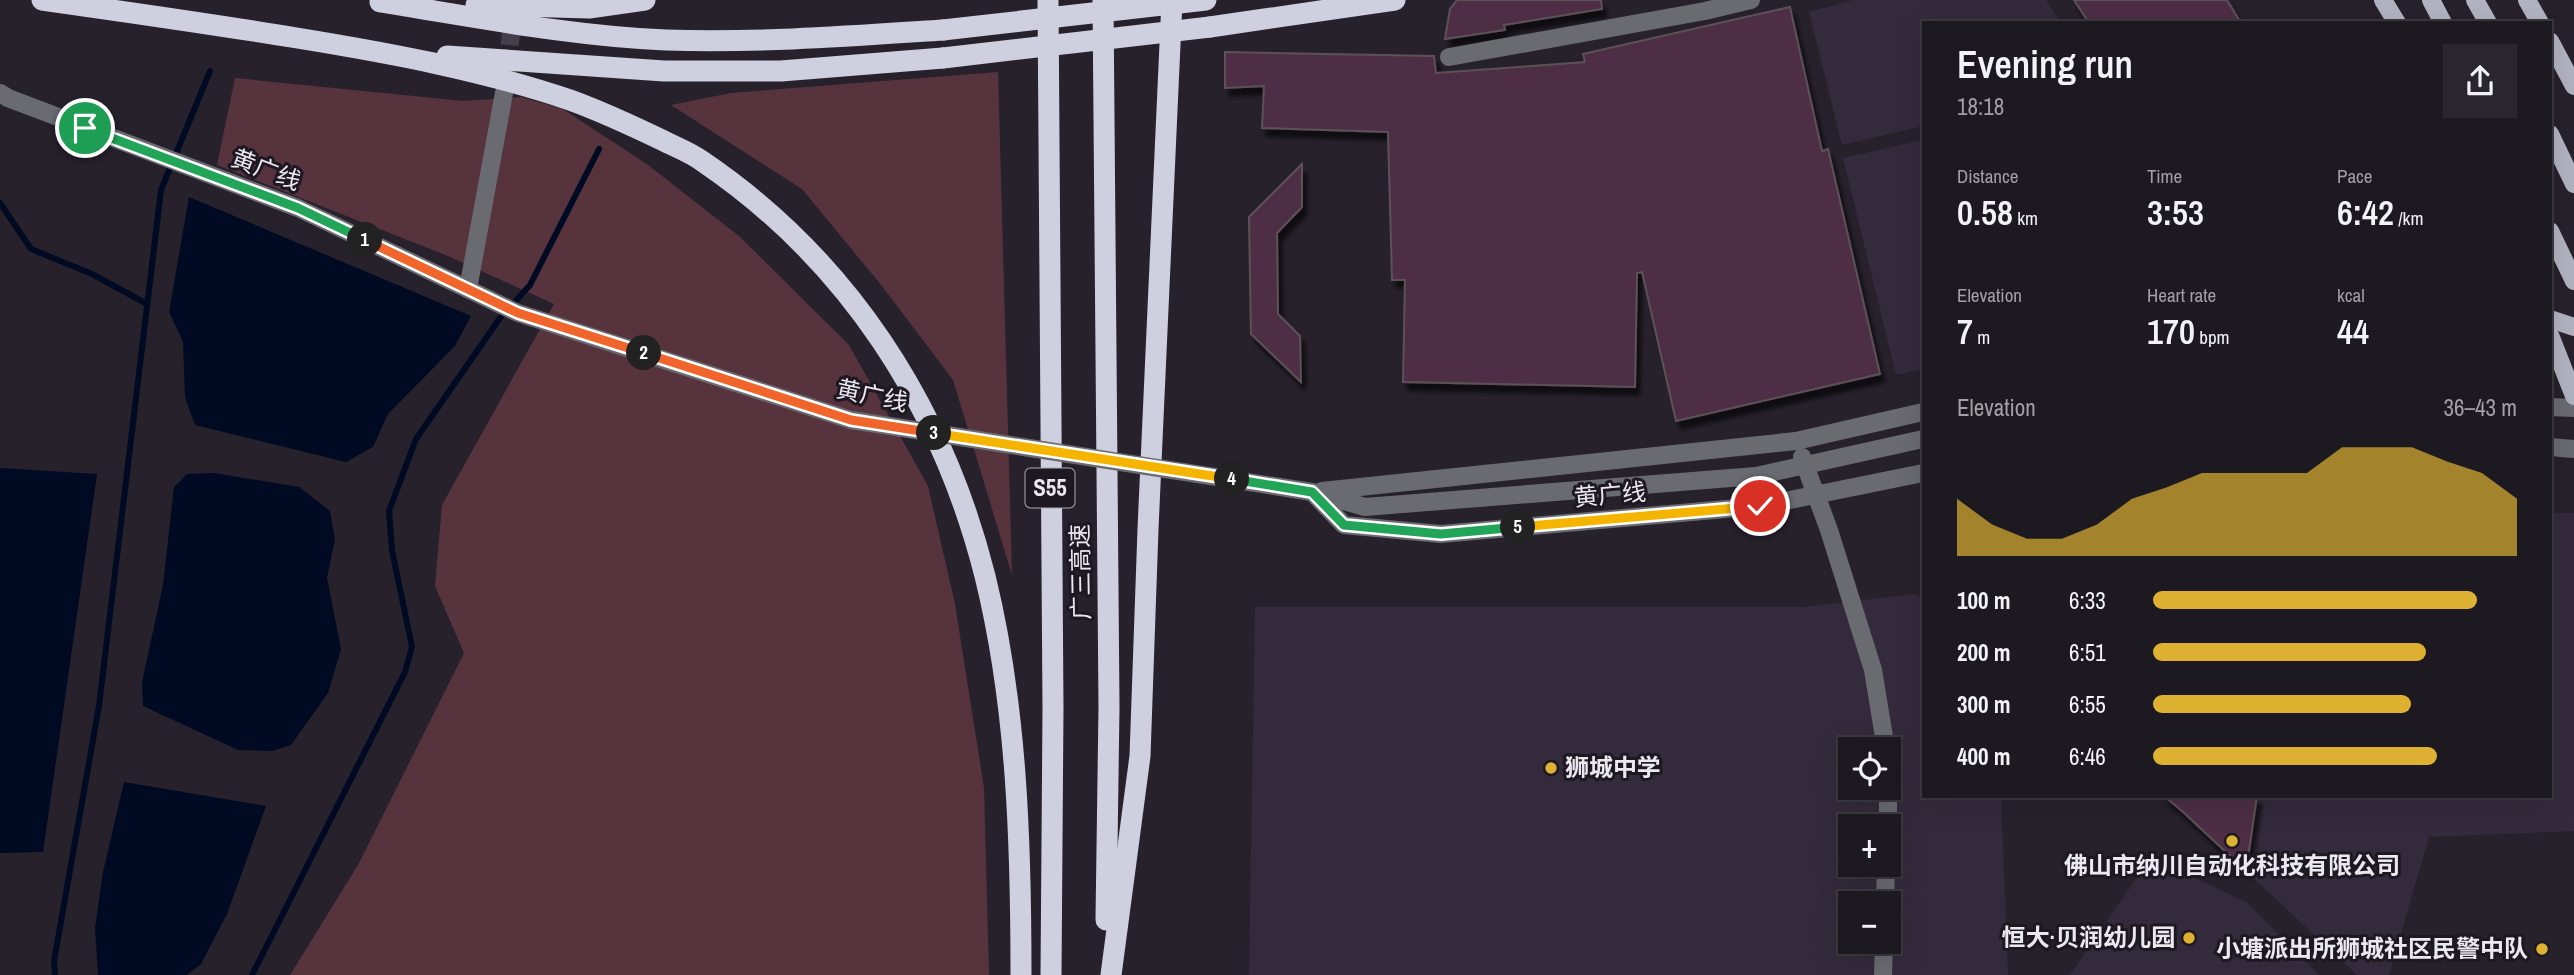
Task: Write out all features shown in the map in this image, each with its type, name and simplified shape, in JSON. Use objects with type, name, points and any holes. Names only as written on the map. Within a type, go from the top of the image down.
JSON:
[{"type":"highway","points":[[43,0],[383,52],[511,82],[574,102],[646,132],[699,159],[757,203],[799,240],[838,281],[877,331],[914,392],[963,504],[985,575],[1001,659],[1015,767],[1021,886],[1021,975]]},
{"type":"highway","points":[[374,1],[589,8],[645,0]]},
{"type":"highway","name":"广三高速","points":[[1048,0],[1053,708],[1051,975]]},
{"type":"highway","name":"广三高速","points":[[1103,0],[1110,707],[1108,975]]},
{"type":"highway","points":[[1108,975],[1140,757],[1148,516],[1172,0]]},
{"type":"highway","points":[[374,1],[577,33],[666,40],[792,39],[943,30],[1206,0]]},
{"type":"highway","points":[[383,52],[664,71],[780,71],[943,58],[1210,27],[1395,0]]},
{"type":"main road","points":[[2383,0],[2396,21]]},
{"type":"main road","points":[[2431,0],[2442,21]]},
{"type":"main road","points":[[2476,0],[2487,21]]},
{"type":"main road","points":[[2527,0],[2539,21]]},
{"type":"main road","points":[[2552,45],[2574,86]]},
{"type":"main road","points":[[2552,138],[2574,184]]},
{"type":"main road","points":[[2552,235],[2574,281]]},
{"type":"main road","points":[[2552,320],[2574,327]]},
{"type":"main road","points":[[2552,340],[2574,396]]},
{"type":"street","points":[[1449,57],[1705,11],[1751,0]]},
{"type":"street","points":[[468,289],[504,93]]},
{"type":"street","name":"黄广线","points":[[3,100],[298,208],[518,313],[851,420],[1312,492],[1365,507],[1756,477],[1922,439]]},
{"type":"street","points":[[2552,407],[2574,408]]},
{"type":"street","points":[[1312,492],[1796,441],[1922,412]]},
{"type":"street","points":[[1796,441],[1873,670],[1884,737]]},
{"type":"street","points":[[2552,447],[2574,449]]},
{"type":"street","name":"黄广线","points":[[1312,492],[1344,525],[1441,534],[1760,506],[1922,472]]},
{"type":"street","points":[[1883,975],[1884,954]]},
{"type":"shaded area","points":[[1853,0],[2046,0],[2060,21],[1922,21],[1922,126],[1842,145],[1809,12]]},
{"type":"shaded area","points":[[998,72],[1012,575],[953,380],[882,286],[802,189],[671,105],[731,93]]},
{"type":"shaded area","points":[[235,78],[464,101],[521,97],[563,109],[648,165],[739,236],[849,345],[928,486],[955,604],[984,788],[989,975],[290,975],[358,865],[464,653],[435,586],[442,505],[554,304],[448,256],[217,165]]},
{"type":"shaded area","points":[[1922,140],[1922,369],[1896,375],[1843,158]]},
{"type":"shaded area","points":[[2552,513],[2574,513],[2574,831],[2429,837],[2389,975],[2357,975],[2246,871],[2257,798],[2552,798]]},
{"type":"shaded area","name":"狮城中学","points":[[1915,594],[1922,597],[1922,798],[2001,798],[2008,975],[1249,975],[1255,607],[1803,607]]},
{"type":"shaded area","name":"恒大·贝润幼儿园","points":[[2151,857],[2246,902],[2319,975],[2070,975]]},
{"type":"water","points":[[189,197],[471,316],[455,346],[388,414],[373,447],[346,462],[195,425],[185,397],[183,342],[169,312]]},
{"type":"water","points":[[0,468],[97,474],[43,852],[0,853]]},
{"type":"water","points":[[214,473],[299,487],[330,511],[335,539],[327,578],[341,649],[328,693],[291,745],[272,751],[238,750],[143,706],[142,682],[163,585],[174,487],[187,474]]},
{"type":"water","points":[[124,782],[266,806],[227,914],[201,964],[187,975],[98,975],[95,928],[103,872]]},
{"type":"building","points":[[1457,0],[1601,0],[1602,9],[1504,25],[1505,30],[1445,39],[1450,9]]},
{"type":"building","points":[[2074,0],[2227,0],[2240,21],[2088,21]]},
{"type":"building","points":[[1790,7],[1822,151],[1828,149],[1880,374],[1676,421],[1642,272],[1637,273],[1635,387],[1403,382],[1405,280],[1392,280],[1388,132],[1262,128],[1264,86],[1225,88],[1225,52],[1434,56],[1436,73],[1585,62],[1583,54]]},
{"type":"building","points":[[1302,164],[1302,207],[1277,233],[1278,314],[1300,336],[1301,382],[1251,334],[1249,217]]},
{"type":"building","name":"佛山市纳川自动化科技有限公司","points":[[2166,798],[2257,798],[2246,871]]},
{"type":"waterway","points":[[55,975],[54,961],[99,706],[161,190],[210,71]]},
{"type":"waterway","points":[[252,975],[405,672],[412,647],[392,550],[389,511],[416,439],[500,318],[530,285],[599,149]]},
{"type":"waterway","points":[[0,203],[31,249],[92,274],[147,304]]},
{"type":"tunnel","points":[[507,72],[513,12]]},
{"type":"place","name":"狮城中学","points":[[1551,768]]},
{"type":"place","name":"佛山市纳川自动化科技有限公司","points":[[2232,841]]},
{"type":"place","name":"恒大·贝润幼儿园","points":[[2189,938]]},
{"type":"place","name":"小塘派出所狮城社区民警中队","points":[[2542,949]]},
{"type":"route","points":[[85,128],[298,208],[518,313],[851,420],[1312,492],[1344,525],[1441,534],[1760,506]]}]
